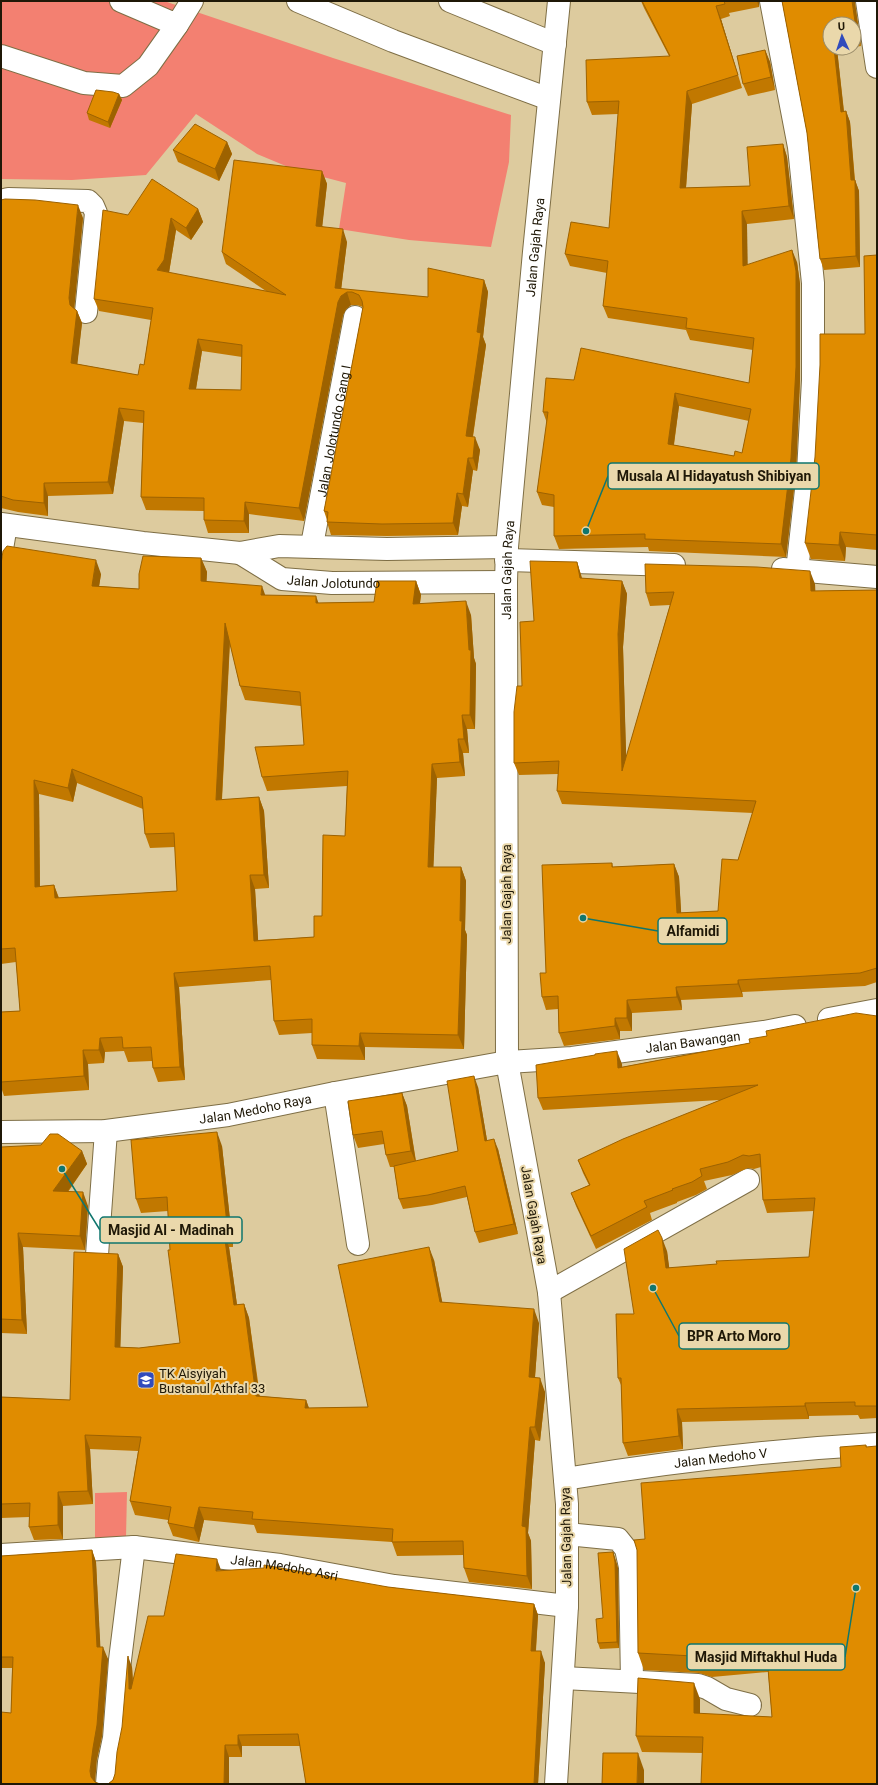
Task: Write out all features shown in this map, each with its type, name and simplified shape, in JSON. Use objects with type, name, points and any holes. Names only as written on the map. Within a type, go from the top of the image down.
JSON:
[{"type":"street","points":[[121,1],[177,25]]},
{"type":"street","points":[[1,56],[84,83],[123,86],[148,66],[192,1]]},
{"type":"street","points":[[298,1],[393,41],[550,99]]},
{"type":"street","points":[[450,1],[556,44]]},
{"type":"street","name":"Jalan Gajah Raya","points":[[556,1784],[567,1606],[567,1504],[549,1292],[507,1062],[506,582],[507,554],[534,252],[556,44],[563,1]]},
{"type":"street","points":[[771,1],[798,147],[813,283],[813,380],[808,472],[797,571]]},
{"type":"street","points":[[867,1],[877,67]]},
{"type":"street","points":[[1,201],[88,201],[93,206],[96,213],[86,312]]},
{"type":"street","name":"Jalan Jolotundo Gang I","points":[[312,545],[355,317]]},
{"type":"street","points":[[1,555],[4,524]]},
{"type":"street","name":"Jalan Jolotundo","points":[[4,524],[143,543],[240,553],[279,546],[312,545],[507,554],[690,565]]},
{"type":"street","name":"Jalan Jolotundo","points":[[240,553],[282,579],[332,583],[506,582]]},
{"type":"street","points":[[762,567],[877,577]]},
{"type":"street","name":"Jalan Bawangan","points":[[507,1062],[572,1058],[764,1032],[877,1010]]},
{"type":"street","name":"Jalan Medoho Raya","points":[[1,1132],[106,1130],[228,1115],[335,1093],[507,1062]]},
{"type":"street","points":[[335,1093],[358,1244]]},
{"type":"street","points":[[97,1255],[106,1130]]},
{"type":"street","points":[[549,1292],[748,1180]]},
{"type":"street","name":"Jalan Medoho V","points":[[565,1479],[611,1471],[790,1449],[877,1444]]},
{"type":"street","points":[[567,1534],[618,1539],[626,1549],[630,1567],[632,1681]]},
{"type":"street","points":[[107,1784],[109,1762],[114,1738],[120,1660],[134,1547]]},
{"type":"street","name":"Jalan Medoho Asri","points":[[1,1555],[134,1547],[280,1565],[394,1586],[567,1606]]},
{"type":"street","points":[[563,1678],[698,1685],[707,1688],[726,1699],[750,1705]]},
{"type":"shaded area","points":[[1,1],[164,1],[333,58],[511,115],[509,162],[491,247],[409,240],[339,229],[346,183],[293,169],[257,154],[196,114],[146,175],[72,180],[1,179]]},
{"type":"shaded area","points":[[127,1492],[126,1538],[95,1539],[95,1493]]},
{"type":"building","points":[[642,1],[724,1],[725,4],[716,6],[738,75],[687,91],[680,188],[750,186],[747,147],[783,144],[789,206],[742,211],[743,266],[792,250],[796,271],[796,367],[791,458],[781,544],[645,539],[645,534],[554,536],[554,495],[537,492],[548,412],[543,412],[546,378],[574,380],[581,348],[749,383],[754,338],[686,328],[687,318],[603,306],[608,261],[565,254],[571,222],[609,228],[619,101],[587,102],[586,60],[670,56]],"holes":[[[675,393],[751,409],[742,453],[735,451],[734,456],[668,444]]]},
{"type":"building","points":[[782,1],[852,1],[854,16],[822,16],[822,56],[835,56],[841,112],[846,111],[851,180],[855,180],[856,256],[820,259],[807,133]]},
{"type":"building","points":[[765,50],[771,77],[743,84],[737,56]]},
{"type":"building","points":[[96,90],[119,94],[108,122],[87,113]]},
{"type":"building","points":[[195,124],[227,142],[215,169],[173,150]]},
{"type":"building","points":[[234,160],[322,171],[316,226],[343,229],[335,288],[428,297],[428,268],[484,280],[477,332],[481,333],[466,436],[475,437],[473,458],[468,458],[463,494],[457,493],[453,523],[382,524],[327,522],[328,512],[324,511],[363,307],[359,295],[352,292],[347,292],[341,296],[338,302],[299,508],[245,502],[244,521],[204,520],[204,498],[141,497],[144,411],[119,408],[108,482],[44,483],[44,503],[13,500],[1,496],[1,200],[35,200],[78,205],[69,298],[70,305],[77,311],[71,363],[138,375],[140,364],[144,365],[153,308],[94,299],[103,210],[128,215],[152,179],[198,209],[186,228],[171,218],[164,260],[157,270],[286,295],[222,252]],"holes":[[[198,339],[242,345],[241,390],[189,389]]]},
{"type":"building","points":[[877,255],[877,535],[840,532],[839,545],[805,543],[815,457],[820,365],[820,334],[865,334],[864,256]]},
{"type":"building","points":[[7,546],[96,560],[92,586],[139,589],[139,574],[143,556],[201,558],[201,581],[262,586],[261,595],[316,596],[316,603],[374,602],[377,581],[416,581],[413,604],[466,601],[469,650],[471,650],[470,715],[462,715],[464,739],[458,739],[460,762],[432,764],[428,867],[461,867],[460,921],[462,921],[458,1035],[360,1033],[359,1046],[312,1045],[312,1019],[274,1021],[270,966],[174,973],[180,1067],[153,1068],[151,1047],[123,1048],[122,1037],[100,1038],[99,1050],[83,1050],[84,1076],[1,1082],[1,1012],[20,1011],[15,948],[1,949],[1,564],[3,551]],"holes":[[[225,623],[240,686],[300,692],[304,745],[255,747],[262,777],[348,771],[345,836],[323,835],[322,916],[314,916],[314,937],[254,941],[250,875],[264,875],[259,797],[216,800]],[[72,769],[142,797],[145,834],[174,833],[177,891],[55,898],[54,885],[35,887],[34,780],[68,788]]]},
{"type":"building","points":[[530,561],[577,562],[580,578],[622,581],[618,634],[622,771],[674,592],[646,593],[645,564],[757,567],[810,571],[811,591],[877,590],[877,968],[860,973],[738,980],[738,984],[676,987],[677,997],[627,1000],[627,1018],[615,1018],[615,1026],[559,1033],[558,996],[542,997],[540,973],[546,973],[542,865],[612,863],[612,867],[674,864],[677,913],[718,911],[722,859],[738,860],[756,801],[557,791],[559,761],[514,763],[514,712],[517,686],[522,686],[520,622],[534,621]]},
{"type":"building","points":[[856,1013],[877,1016],[877,1406],[855,1406],[855,1402],[805,1403],[805,1406],[677,1409],[679,1436],[623,1443],[621,1378],[618,1378],[616,1314],[634,1314],[624,1249],[658,1230],[662,1238],[666,1268],[717,1264],[716,1261],[809,1257],[815,1198],[763,1200],[760,1154],[749,1156],[743,1155],[728,1162],[700,1169],[702,1176],[692,1182],[644,1201],[647,1207],[591,1236],[571,1193],[590,1185],[578,1160],[623,1139],[758,1085],[538,1098],[536,1065],[617,1051],[618,1068],[750,1043],[749,1039],[767,1036],[766,1031]]},
{"type":"building","points":[[474,1076],[485,1141],[494,1139],[514,1224],[475,1232],[465,1186],[428,1195],[399,1199],[394,1166],[458,1151],[447,1081]]},
{"type":"building","points":[[402,1093],[411,1151],[386,1155],[382,1131],[353,1135],[348,1101]]},
{"type":"building","points":[[217,1132],[228,1233],[224,1233],[234,1305],[244,1304],[256,1396],[306,1400],[305,1408],[368,1407],[338,1265],[429,1247],[440,1302],[534,1309],[529,1377],[540,1378],[540,1382],[535,1427],[530,1427],[522,1526],[526,1527],[527,1576],[464,1568],[463,1541],[392,1542],[393,1529],[252,1519],[253,1512],[199,1507],[194,1528],[168,1523],[171,1507],[130,1501],[141,1437],[85,1435],[88,1491],[58,1492],[58,1525],[29,1527],[30,1503],[1,1504],[1,1397],[70,1400],[74,1252],[118,1254],[115,1347],[139,1348],[180,1343],[168,1250],[170,1250],[167,1197],[136,1199],[131,1140]]},
{"type":"building","points":[[50,1134],[58,1134],[82,1151],[53,1191],[83,1192],[80,1236],[18,1233],[22,1320],[1,1319],[1,1147],[41,1145]]},
{"type":"building","points":[[866,1445],[866,1447],[877,1446],[877,1784],[701,1784],[703,1737],[636,1736],[638,1678],[694,1683],[694,1713],[772,1717],[767,1656],[706,1660],[693,1656],[638,1653],[637,1550],[634,1540],[645,1539],[641,1483],[841,1467],[840,1447]]},
{"type":"building","points":[[92,1550],[97,1647],[103,1647],[97,1725],[90,1771],[91,1777],[95,1782],[100,1784],[1,1784],[1,1712],[11,1713],[13,1657],[1,1657],[1,1556]]},
{"type":"building","points":[[613,1552],[615,1562],[617,1642],[598,1643],[596,1619],[603,1618],[598,1553]]},
{"type":"building","points":[[176,1554],[217,1559],[216,1571],[264,1568],[264,1565],[388,1587],[534,1604],[531,1651],[541,1651],[534,1784],[306,1784],[298,1734],[238,1735],[238,1745],[225,1745],[224,1784],[108,1784],[113,1780],[115,1774],[117,1752],[122,1727],[128,1656],[129,1689],[131,1689],[148,1616],[164,1616]]},
{"type":"building","points":[[603,1753],[638,1753],[637,1784],[602,1784]]},
{"type":"place","name":"Musala Al Hidayatush Shibiyan","points":[[586,531]]},
{"type":"place","name":"Alfamidi","points":[[583,918]]},
{"type":"place","name":"Masjid Al - Madinah","points":[[62,1169]]},
{"type":"place","name":"BPR Arto Moro","points":[[653,1288]]},
{"type":"place","name":"TK Aisyiyah Bustanul Athfal 33","points":[[146,1380]]},
{"type":"place","name":"Masjid Miftakhul Huda","points":[[856,1588]]}]
